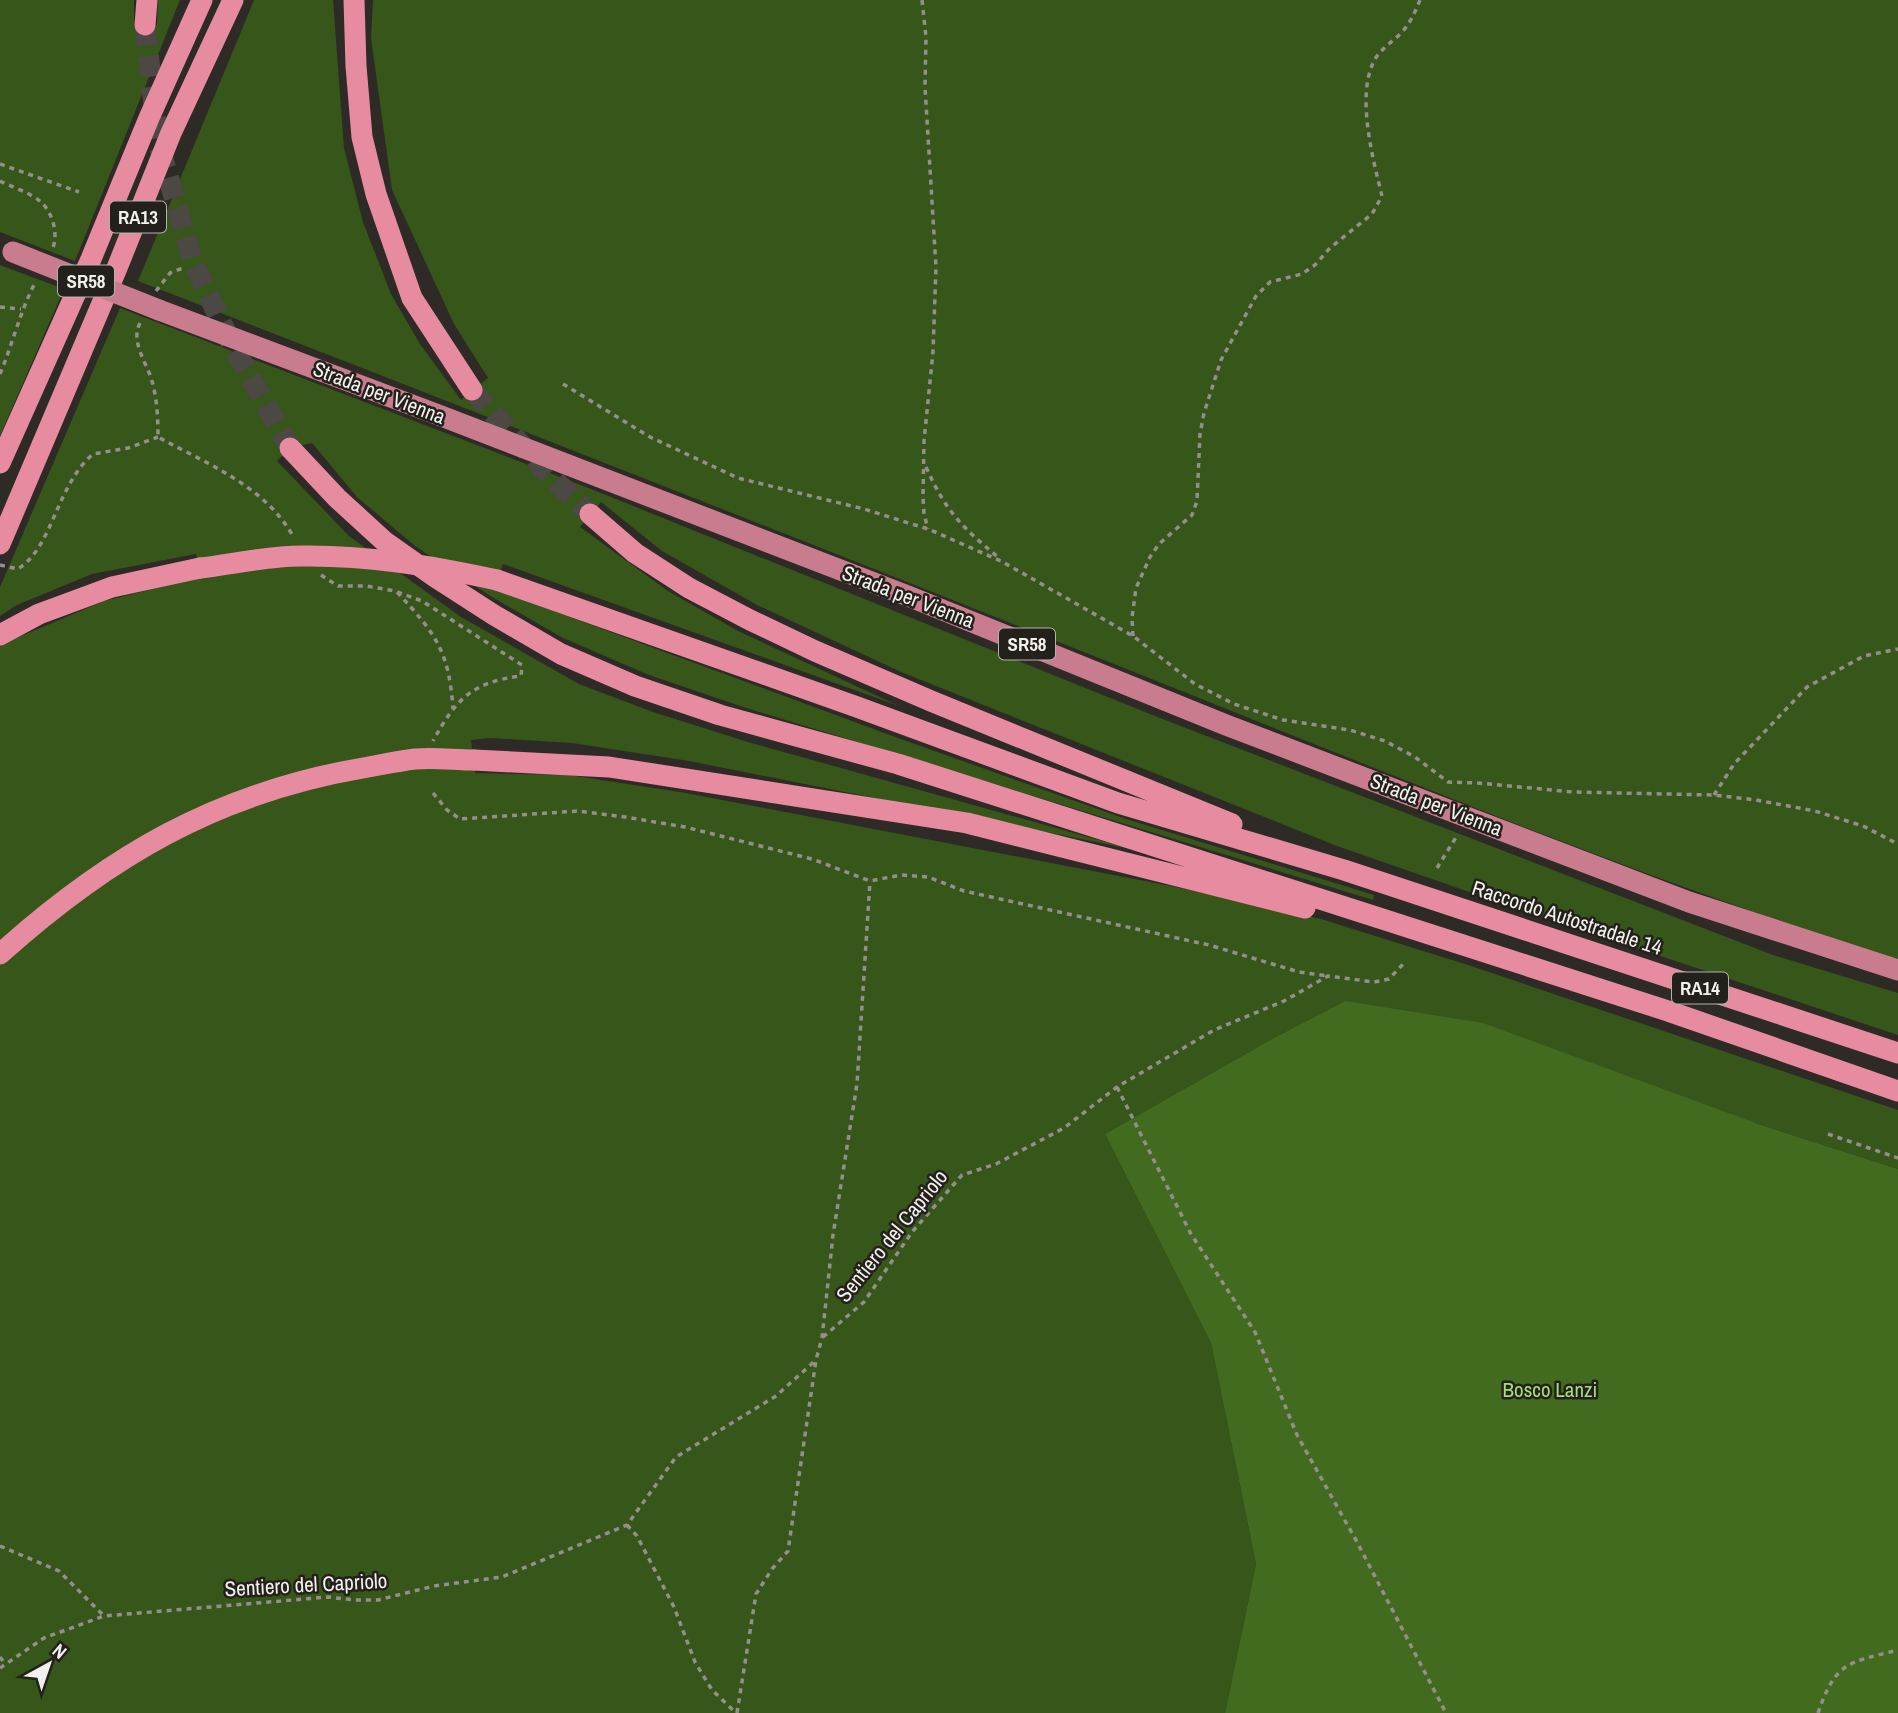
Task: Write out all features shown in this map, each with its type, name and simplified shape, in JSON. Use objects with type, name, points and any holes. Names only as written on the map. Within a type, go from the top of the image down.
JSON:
[{"type":"highway","points":[[145,25],[146,0]]},
{"type":"highway","name":"RA13","points":[[0,463],[202,0]]},
{"type":"highway","name":"RA13","points":[[0,544],[171,133],[233,0]]},
{"type":"highway","points":[[354,0],[362,137],[376,194],[412,298],[472,390]]},
{"type":"highway","points":[[290,448],[337,498],[384,541],[494,615],[561,654],[720,715],[898,764],[1373,916]]},
{"type":"highway","points":[[590,514],[635,553],[689,588],[816,651],[944,707],[1345,870]]},
{"type":"highway","points":[[0,635],[39,614],[112,587],[200,568],[298,556],[365,557],[429,565],[498,580],[857,706],[1118,803],[1345,870]]},
{"type":"highway","points":[[0,954],[62,901],[163,834],[268,789],[317,776],[416,759],[609,767],[967,823],[1325,913],[1373,916]]},
{"type":"highway","name":"Raccordo Autostradale 14","points":[[1345,870],[1898,1053]]},
{"type":"highway","name":"RA14","points":[[1373,916],[1618,995],[1898,1091]]},
{"type":"main road","name":"Strada per Vienna","points":[[6,249],[151,309],[436,414],[908,596],[1226,725],[1689,902],[1898,970]]},
{"type":"path","points":[[922,0],[936,267],[933,352],[924,440],[924,514],[928,529]]},
{"type":"path","points":[[1133,636],[1136,587],[1159,544],[1192,515],[1197,501],[1200,434],[1204,413],[1220,360],[1250,306],[1270,282],[1302,274],[1315,265],[1329,248],[1372,214],[1382,196],[1374,161],[1366,97],[1368,73],[1377,56],[1402,33],[1420,0]]},
{"type":"path","points":[[0,164],[79,192]]},
{"type":"path","points":[[0,181],[41,202],[54,222],[55,244],[49,255]]},
{"type":"path","points":[[158,437],[152,380],[140,355],[136,330],[151,309],[170,273],[186,267]]},
{"type":"path","points":[[0,374],[15,340],[21,309],[38,277]]},
{"type":"path","points":[[0,307],[21,309]]},
{"type":"path","points":[[563,384],[650,437],[737,478],[864,509],[928,529],[1002,561],[1133,636],[1195,684],[1234,704],[1283,720],[1331,726],[1385,741],[1415,757],[1448,782],[1478,782],[1573,792],[1714,795],[1756,800],[1815,811],[1863,827],[1898,844]]},
{"type":"path","points":[[0,565],[18,569],[34,555],[70,480],[93,454],[128,448],[158,437],[240,482],[270,505],[288,526],[300,549]]},
{"type":"path","points":[[925,465],[939,495],[953,516],[1002,561]]},
{"type":"path","points":[[316,570],[325,580],[338,586],[366,586],[395,591],[422,601],[522,665],[521,676],[482,684],[462,699],[444,720],[432,741]]},
{"type":"path","points":[[395,591],[443,651],[451,680],[453,709]]},
{"type":"path","points":[[1714,795],[1734,764],[1807,687],[1864,656],[1898,649]]},
{"type":"path","points":[[433,793],[447,810],[460,819],[578,811],[685,827],[812,859],[870,881],[901,875],[928,877],[964,891],[1209,945],[1299,972],[1374,982],[1389,979],[1405,962]]},
{"type":"path","points":[[1437,868],[1468,817]]},
{"type":"path","points":[[737,1713],[756,1594],[788,1551],[816,1360],[822,1338],[833,1235],[857,1084],[870,881]]},
{"type":"path","name":"Sentiero del Capriolo","points":[[822,1338],[864,1302],[912,1232],[962,1175],[996,1164],[1064,1128],[1117,1087],[1214,1030],[1284,1001],[1328,976]]},
{"type":"path","points":[[1117,1087],[1191,1234],[1255,1332],[1297,1435],[1357,1542],[1446,1713]]},
{"type":"path","points":[[1828,1134],[1898,1158]]},
{"type":"path","points":[[737,1713],[712,1690],[695,1662],[674,1607],[637,1536],[627,1525],[676,1457],[776,1396],[816,1360]]},
{"type":"path","name":"Sentiero del Capriolo","points":[[0,1668],[44,1638],[104,1616],[328,1597],[378,1600],[434,1586],[502,1577],[627,1525]]},
{"type":"path","points":[[0,1546],[59,1571],[104,1616]]},
{"type":"path","points":[[1818,1713],[1827,1688],[1842,1668],[1865,1658],[1898,1650]]},
{"type":"path","points":[[0,1657],[5,1664]]},
{"type":"green space","points":[[0,0],[134,0],[134,26],[157,25],[158,0],[180,0],[75,261],[0,232]]},
{"type":"green space","points":[[254,0],[333,0],[344,148],[363,222],[391,294],[420,344],[461,400],[488,378],[454,324],[392,190],[371,38],[373,0],[1898,0],[1898,960],[1802,929],[1518,825],[138,281]]},
{"type":"green space","points":[[0,265],[64,289],[0,436]]},
{"type":"green space","points":[[120,308],[591,489],[1155,716],[1773,955],[1898,993],[1898,1035],[1337,846],[901,672],[757,605],[662,551],[601,502],[580,527],[668,591],[738,631],[899,706],[503,564],[494,589],[1123,818],[1374,895],[1373,900],[743,707],[649,675],[563,638],[492,597],[415,546],[357,497],[312,443],[290,448],[277,461],[349,536],[461,617],[579,684],[653,712],[748,742],[1131,849],[689,761],[572,743],[490,738],[471,740],[475,773],[569,775],[686,793],[1171,886],[1321,919],[1468,965],[1898,1110],[1898,1169],[1761,1125],[1345,1001],[1270,1040],[1105,1134],[1211,1343],[1256,1564],[1225,1713],[0,1713],[0,645],[104,601],[201,577],[196,554],[92,574],[17,605],[0,616],[0,587]]},
{"type":"green space","name":"Bosco Lanzi","points":[[1345,1001],[1483,1023],[1761,1125],[1898,1169],[1898,1713],[1225,1713],[1256,1564],[1211,1343],[1105,1134],[1270,1040]]},
{"type":"tunnel","points":[[145,25],[158,142],[193,262],[230,341],[290,448]]},
{"type":"tunnel","points":[[472,390],[546,472],[590,514]]}]
